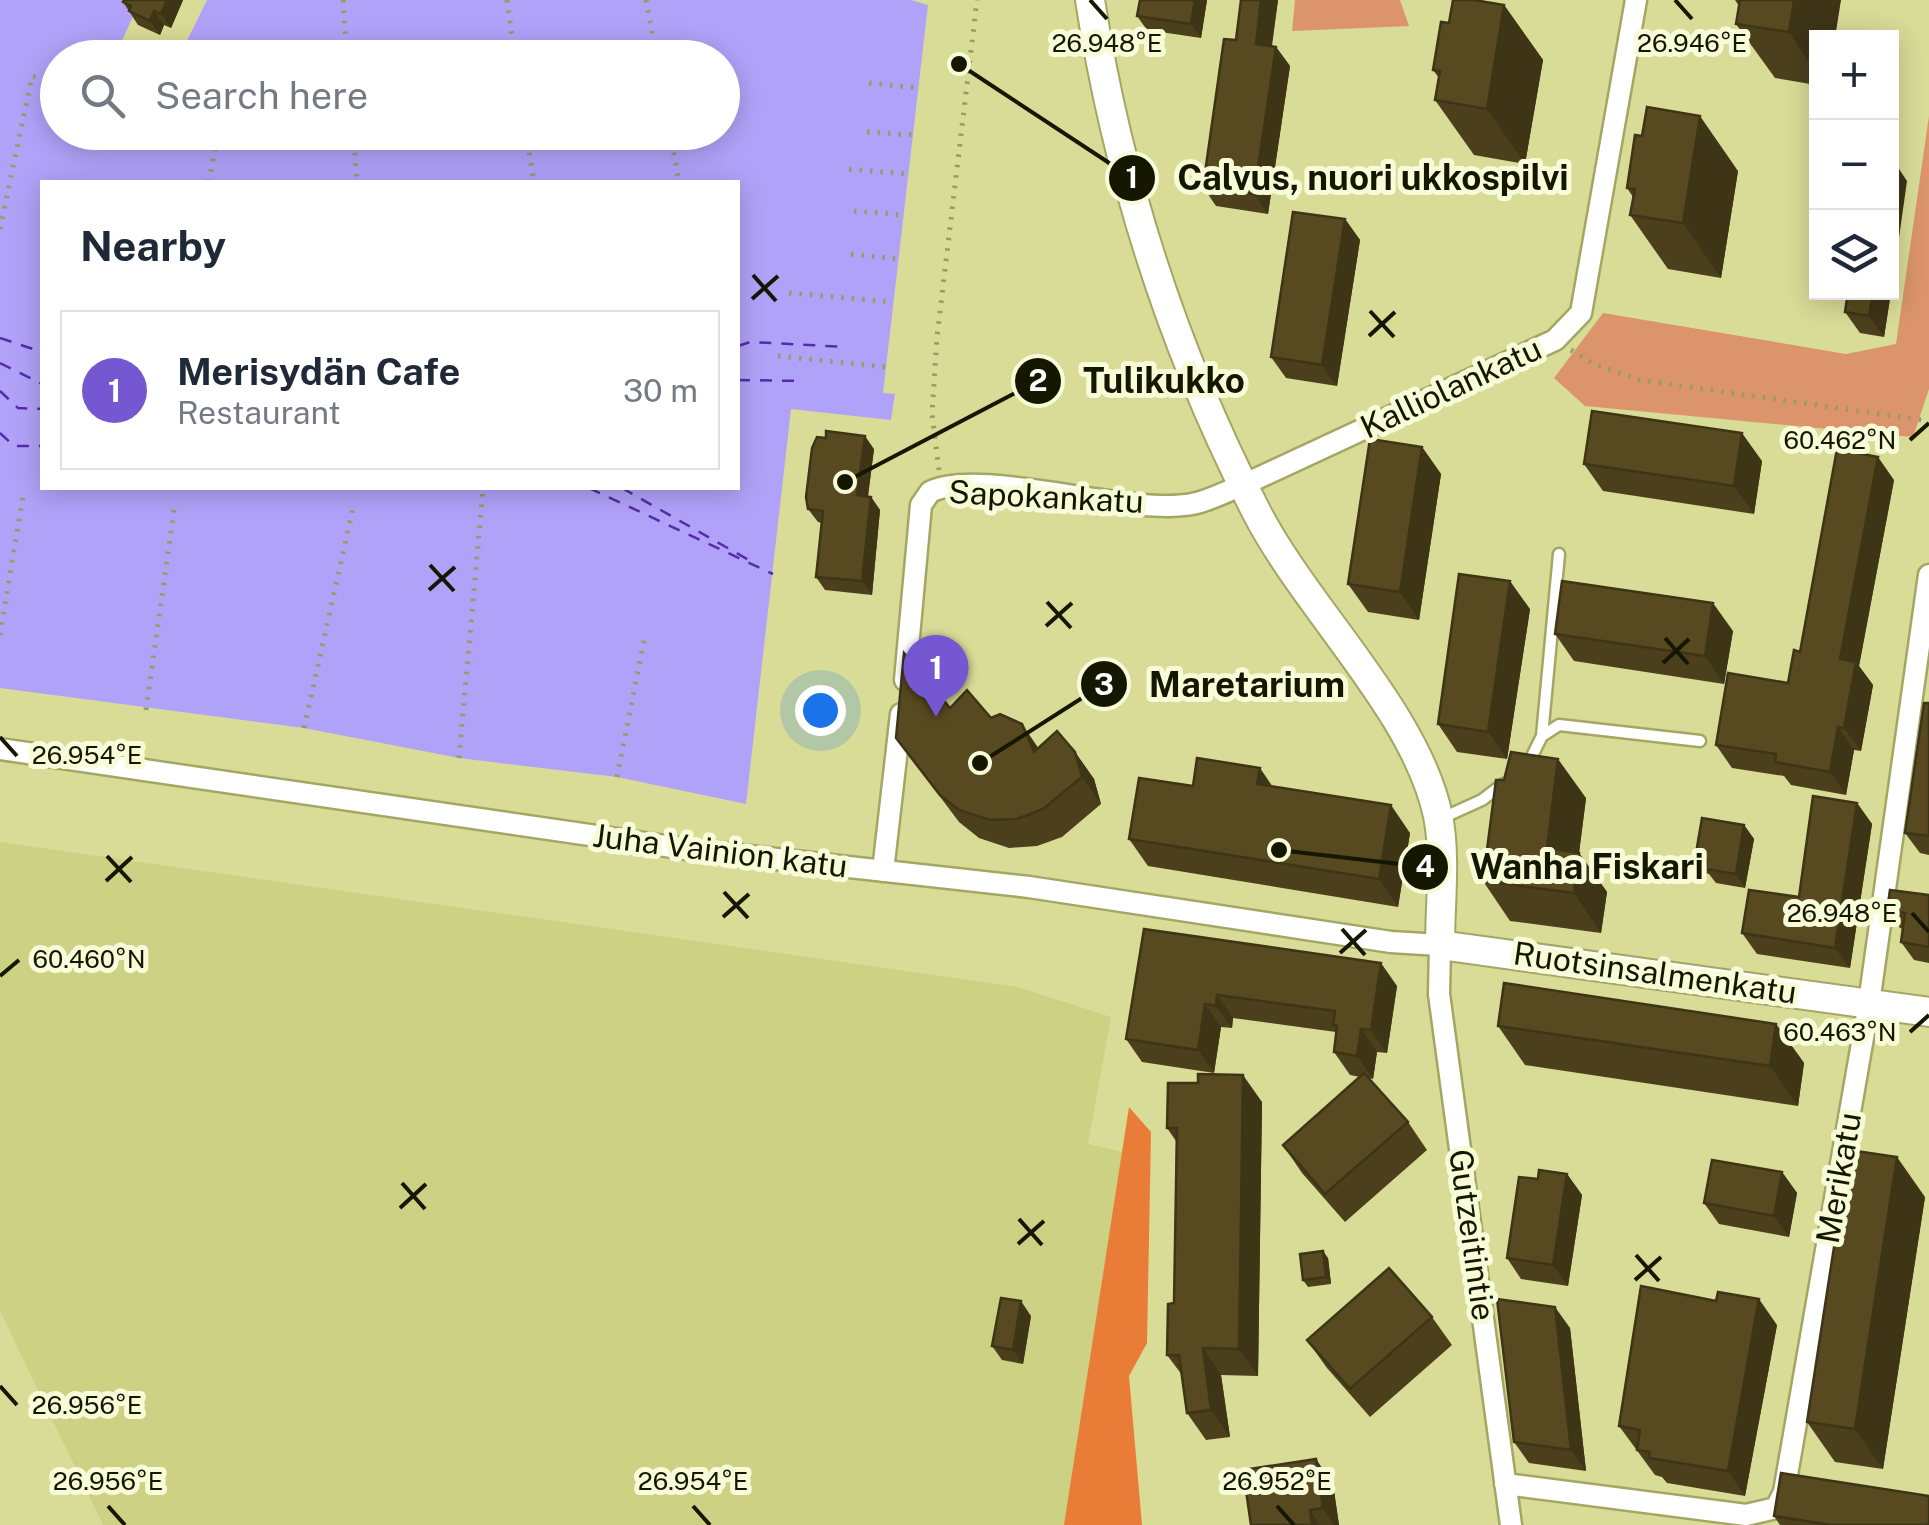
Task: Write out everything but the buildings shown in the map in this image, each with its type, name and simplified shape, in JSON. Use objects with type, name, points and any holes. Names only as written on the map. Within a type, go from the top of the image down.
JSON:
[{"type":"street","points":[[1090,0],[1104,90],[1128,190],[1181,342],[1278,552],[1397,724],[1420,765],[1439,820],[1440,946]]},
{"type":"street","name":"Kalliolankatu","points":[[1244,485],[1555,340],[1581,313],[1636,0]]},
{"type":"street","name":"Sapokankatu","points":[[883,871],[921,506],[930,492],[942,486],[1191,504],[1244,485]]},
{"type":"street","name":"Merikatu","points":[[1505,1484],[1746,1515],[1776,1508],[1793,1494],[1869,1002],[1929,575]]},
{"type":"street","name":"Juha Vainion katu","points":[[0,749],[686,849],[1028,886],[1372,940],[1440,946]]},
{"type":"street","name":"Ruotsinsalmenkatu","points":[[1440,946],[1929,1012]]},
{"type":"street","name":"Gutzeitintie","points":[[1440,946],[1439,994],[1511,1525]]},
{"type":"lane","points":[[1439,820],[1482,800],[1528,764],[1542,736],[1559,554]]},
{"type":"lane","points":[[1542,736],[1560,725],[1700,741]]},
{"type":"path","points":[[343,0],[346,40]]},
{"type":"path","points":[[507,0],[513,40]]},
{"type":"path","points":[[646,0],[654,40]]},
{"type":"path","points":[[942,486],[932,414],[937,336],[977,0]]},
{"type":"path","points":[[0,228],[32,76],[40,78]]},
{"type":"path","points":[[868,83],[917,88]]},
{"type":"path","points":[[867,132],[913,135]]},
{"type":"path","points":[[209,180],[215,150]]},
{"type":"path","points":[[354,150],[357,180]]},
{"type":"path","points":[[529,150],[534,180]]},
{"type":"path","points":[[673,150],[678,180]]},
{"type":"path","points":[[849,169],[907,174]]},
{"type":"path","points":[[854,210],[902,215]]},
{"type":"path","points":[[851,254],[898,259]]},
{"type":"path","points":[[788,294],[893,302]]},
{"type":"path","points":[[1555,340],[1594,364],[1640,380],[1929,421]]},
{"type":"path","points":[[778,356],[885,367]]},
{"type":"path","points":[[459,758],[483,490]]},
{"type":"path","points":[[0,635],[23,496]]},
{"type":"path","points":[[304,728],[354,504]]},
{"type":"path","points":[[146,710],[174,510]]},
{"type":"path","points":[[617,777],[645,636]]},
{"type":"shaded area","points":[[0,0],[140,0],[122,40],[40,40],[40,150],[740,150],[740,40],[187,40],[207,0],[911,0],[928,5],[883,393],[895,394],[891,420],[791,409],[746,804],[617,777],[459,758],[304,728],[0,688]]},
{"type":"shaded area","points":[[1295,0],[1400,0],[1409,26],[1292,31]]},
{"type":"shaded area","points":[[1929,116],[1929,389],[1913,437],[1585,406],[1554,378],[1603,313],[1846,354],[1896,344]]},
{"type":"shaded area","points":[[0,842],[1018,987],[1111,1017],[1088,1144],[1132,1154],[1080,1525],[103,1525],[0,1311]]},
{"type":"shaded area","points":[[1129,1107],[1151,1132],[1147,1343],[1129,1376],[1142,1525],[1064,1525]]},
{"type":"ferry route","points":[[0,338],[40,351]]},
{"type":"ferry route","points":[[740,345],[750,342],[847,347]]},
{"type":"ferry route","points":[[0,363],[40,383]]},
{"type":"ferry route","points":[[740,380],[803,381]]},
{"type":"ferry route","points":[[0,391],[18,408],[40,409]]},
{"type":"ferry route","points":[[0,433],[14,446],[40,446]]},
{"type":"ferry route","points":[[593,490],[773,574]]},
{"type":"ferry route","points":[[626,490],[754,563]]},
{"type":"place","name":"Calvus, nuori ukkospilvi","points":[[959,64]]},
{"type":"place","name":"Tulikukko","points":[[845,482]]},
{"type":"place","name":"Merisydän Cafe","points":[[936,717]]},
{"type":"place","name":"Maretarium","points":[[980,763]]},
{"type":"place","name":"Wanha Fiskari","points":[[1279,850]]}]
